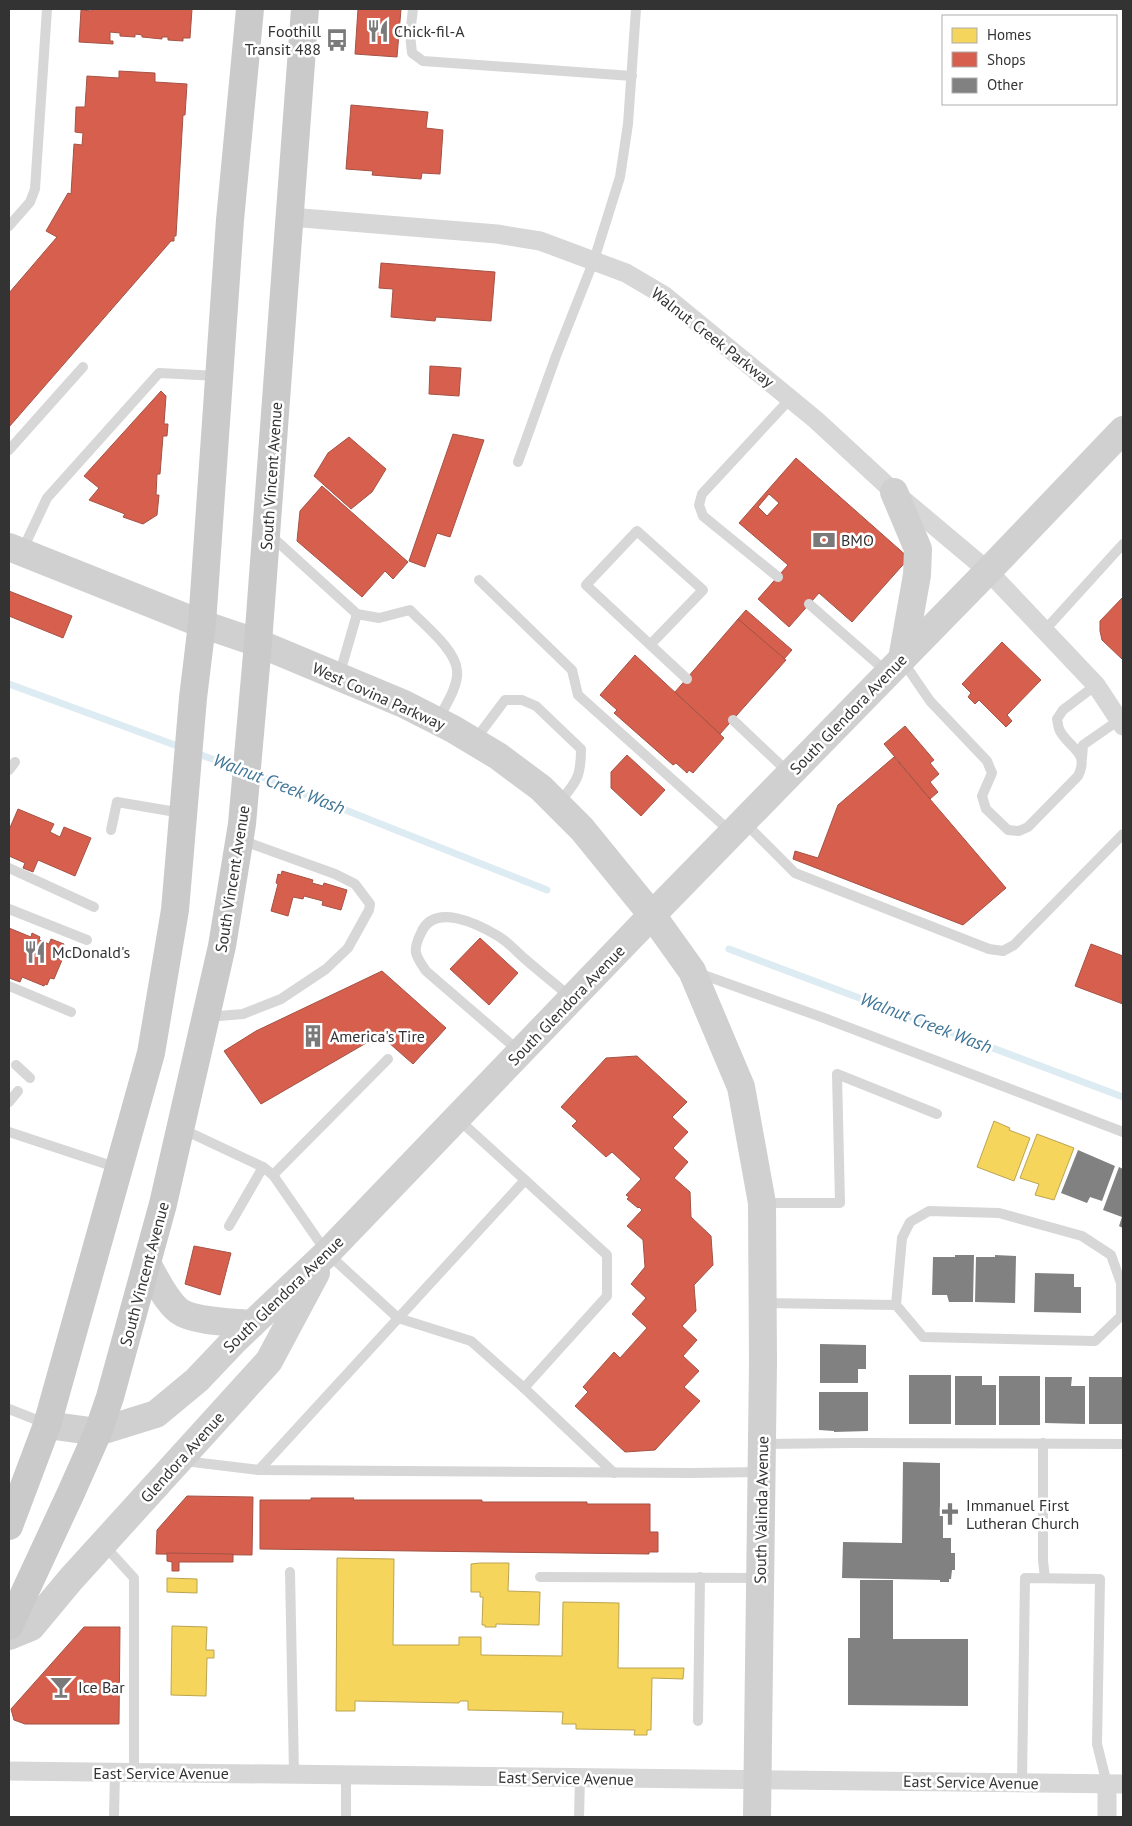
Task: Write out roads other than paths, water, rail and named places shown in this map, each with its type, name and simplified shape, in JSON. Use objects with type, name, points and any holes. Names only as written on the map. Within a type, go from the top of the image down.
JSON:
[{"type":"main road","points":[[9,1526],[47,1424],[151,1053],[174,910],[193,698],[202,624],[230,220],[250,9]]},
{"type":"main road","name":"South Vincent Avenue","points":[[9,1626],[98,1432],[112,1390],[163,1204],[222,946],[239,840],[251,726],[305,9]]},
{"type":"street","name":"Walnut Creek Parkway","points":[[290,217],[497,234],[540,241],[626,273],[665,296],[790,399],[894,492],[988,571],[1096,685],[1121,723]]},
{"type":"street","name":"South Glendora Avenue","points":[[47,1424],[98,1432],[156,1414],[197,1380],[252,1324],[327,1253],[458,1119],[652,915],[1122,436]]},
{"type":"street","points":[[894,492],[918,549],[917,575],[895,666]]},
{"type":"street","name":"West Covina Parkway","points":[[15,549],[202,624],[258,643],[404,704],[438,721],[498,756],[541,788],[582,829],[652,915],[692,971],[741,1087],[762,1203]]},
{"type":"street","name":"South Valinda Avenue","points":[[757,1817],[762,1472],[762,1203]]},
{"type":"street","name":"Glendora Avenue","points":[[9,1636],[32,1627],[71,1579],[269,1361],[327,1253]]},
{"type":"street","points":[[147,1263],[164,1294],[180,1312],[201,1319],[252,1324]]},
{"type":"street","name":"East Service Avenue","points":[[9,1771],[1115,1784]]},
{"type":"street","points":[[1107,1817],[1115,1784]]},
{"type":"lane","points":[[9,226],[30,202],[35,189],[47,9]]},
{"type":"lane","points":[[413,9],[410,34],[412,53],[422,61],[632,76]]},
{"type":"lane","points":[[518,462],[556,356],[594,260],[620,177],[628,124],[636,9]]},
{"type":"lane","points":[[9,450],[83,367]]},
{"type":"lane","points":[[15,549],[47,498],[159,373],[220,376]]},
{"type":"lane","points":[[778,577],[704,516],[699,505],[702,494],[790,399]]},
{"type":"lane","points":[[266,531],[357,614],[378,618],[410,610],[452,653],[457,670],[455,684],[438,721]]},
{"type":"lane","points":[[650,645],[703,590],[637,531],[586,584],[650,645],[686,679]]},
{"type":"lane","points":[[1044,631],[1123,544]]},
{"type":"lane","points":[[479,580],[572,670],[578,695],[795,873],[989,949],[1003,951],[1014,945],[1123,834]]},
{"type":"lane","points":[[809,604],[895,666],[987,761],[992,773],[982,796],[986,808],[1008,830],[1019,831],[1028,827],[1078,776],[1083,766],[1083,746],[1121,723]]},
{"type":"lane","points":[[339,676],[357,614]]},
{"type":"lane","points":[[1082,758],[1059,730],[1057,719],[1063,710],[1096,685]]},
{"type":"lane","points":[[474,742],[505,700],[522,700],[536,706],[581,749],[581,767],[576,782],[558,804]]},
{"type":"lane","points":[[734,720],[790,774]]},
{"type":"lane","points":[[111,830],[117,802],[183,814]]},
{"type":"lane","points":[[206,1017],[243,1014],[281,999],[326,969],[348,948],[369,910],[370,904],[355,884],[335,874],[239,840]]},
{"type":"lane","points":[[9,868],[94,907]]},
{"type":"lane","points":[[9,910],[87,940]]},
{"type":"lane","points":[[520,1052],[426,971],[416,958],[415,946],[422,929],[436,918],[449,917],[470,922],[500,937],[572,999]]},
{"type":"lane","points":[[692,971],[824,1018],[1123,1132]]},
{"type":"lane","points":[[9,986],[71,1012]]},
{"type":"lane","points":[[273,1176],[388,1059]]},
{"type":"lane","points":[[16,1065],[30,1078]]},
{"type":"lane","points":[[762,1203],[840,1203],[837,1074],[937,1114]]},
{"type":"lane","points":[[9,1102],[18,1091]]},
{"type":"lane","points":[[458,1119],[607,1254],[607,1296],[524,1388]]},
{"type":"lane","points":[[181,1128],[263,1167],[273,1176],[327,1253],[398,1318],[471,1342],[524,1388],[614,1473]]},
{"type":"lane","points":[[9,1132],[119,1169]]},
{"type":"lane","points":[[229,1226],[263,1167]]},
{"type":"lane","points":[[259,1470],[525,1180]]},
{"type":"lane","points":[[762,1303],[896,1305],[923,1337],[1095,1341],[1121,1316],[1121,1283],[1110,1254],[1082,1236],[999,1213],[929,1212],[910,1222],[902,1238],[896,1305]]},
{"type":"lane","points":[[9,1409],[47,1424]]},
{"type":"lane","points":[[762,1444],[850,1442],[1123,1444]]},
{"type":"lane","points":[[1043,1443],[1043,1561],[1045,1578]]},
{"type":"lane","points":[[180,1460],[259,1470],[614,1473],[762,1472]]},
{"type":"lane","points":[[103,1544],[134,1578],[134,1773]]},
{"type":"lane","points":[[290,1572],[294,1774]]},
{"type":"lane","points":[[540,1577],[760,1578]]},
{"type":"lane","points":[[698,1721],[700,1577]]},
{"type":"lane","points":[[1022,1783],[1026,1578],[1045,1578],[1100,1579],[1096,1744],[1115,1784]]},
{"type":"lane","points":[[114,1772],[114,1817]]},
{"type":"lane","points":[[346,1775],[346,1817]]},
{"type":"lane","points":[[579,1817],[580,1778]]},
{"type":"waterway","name":"Walnut Creek Wash","points":[[9,684],[183,748]]},
{"type":"waterway","name":"Walnut Creek Wash","points":[[193,752],[242,770]]},
{"type":"waterway","name":"Walnut Creek Wash","points":[[252,773],[547,890]]},
{"type":"waterway","name":"Walnut Creek Wash","points":[[729,949],[1123,1097]]},
{"type":"place","name":"Chick-fil-A","points":[[378,31]]},
{"type":"place","name":"Foothill Transit 488","points":[[337,40]]},
{"type":"place","name":"BMO","points":[[824,540]]},
{"type":"place","name":"McDonald's","points":[[35,952]]},
{"type":"place","name":"America's Tire","points":[[313,1036]]},
{"type":"place","name":"Immanuel First Lutheran Church","points":[[950,1514]]},
{"type":"place","name":"Ice Bar","points":[[61,1687]]}]
